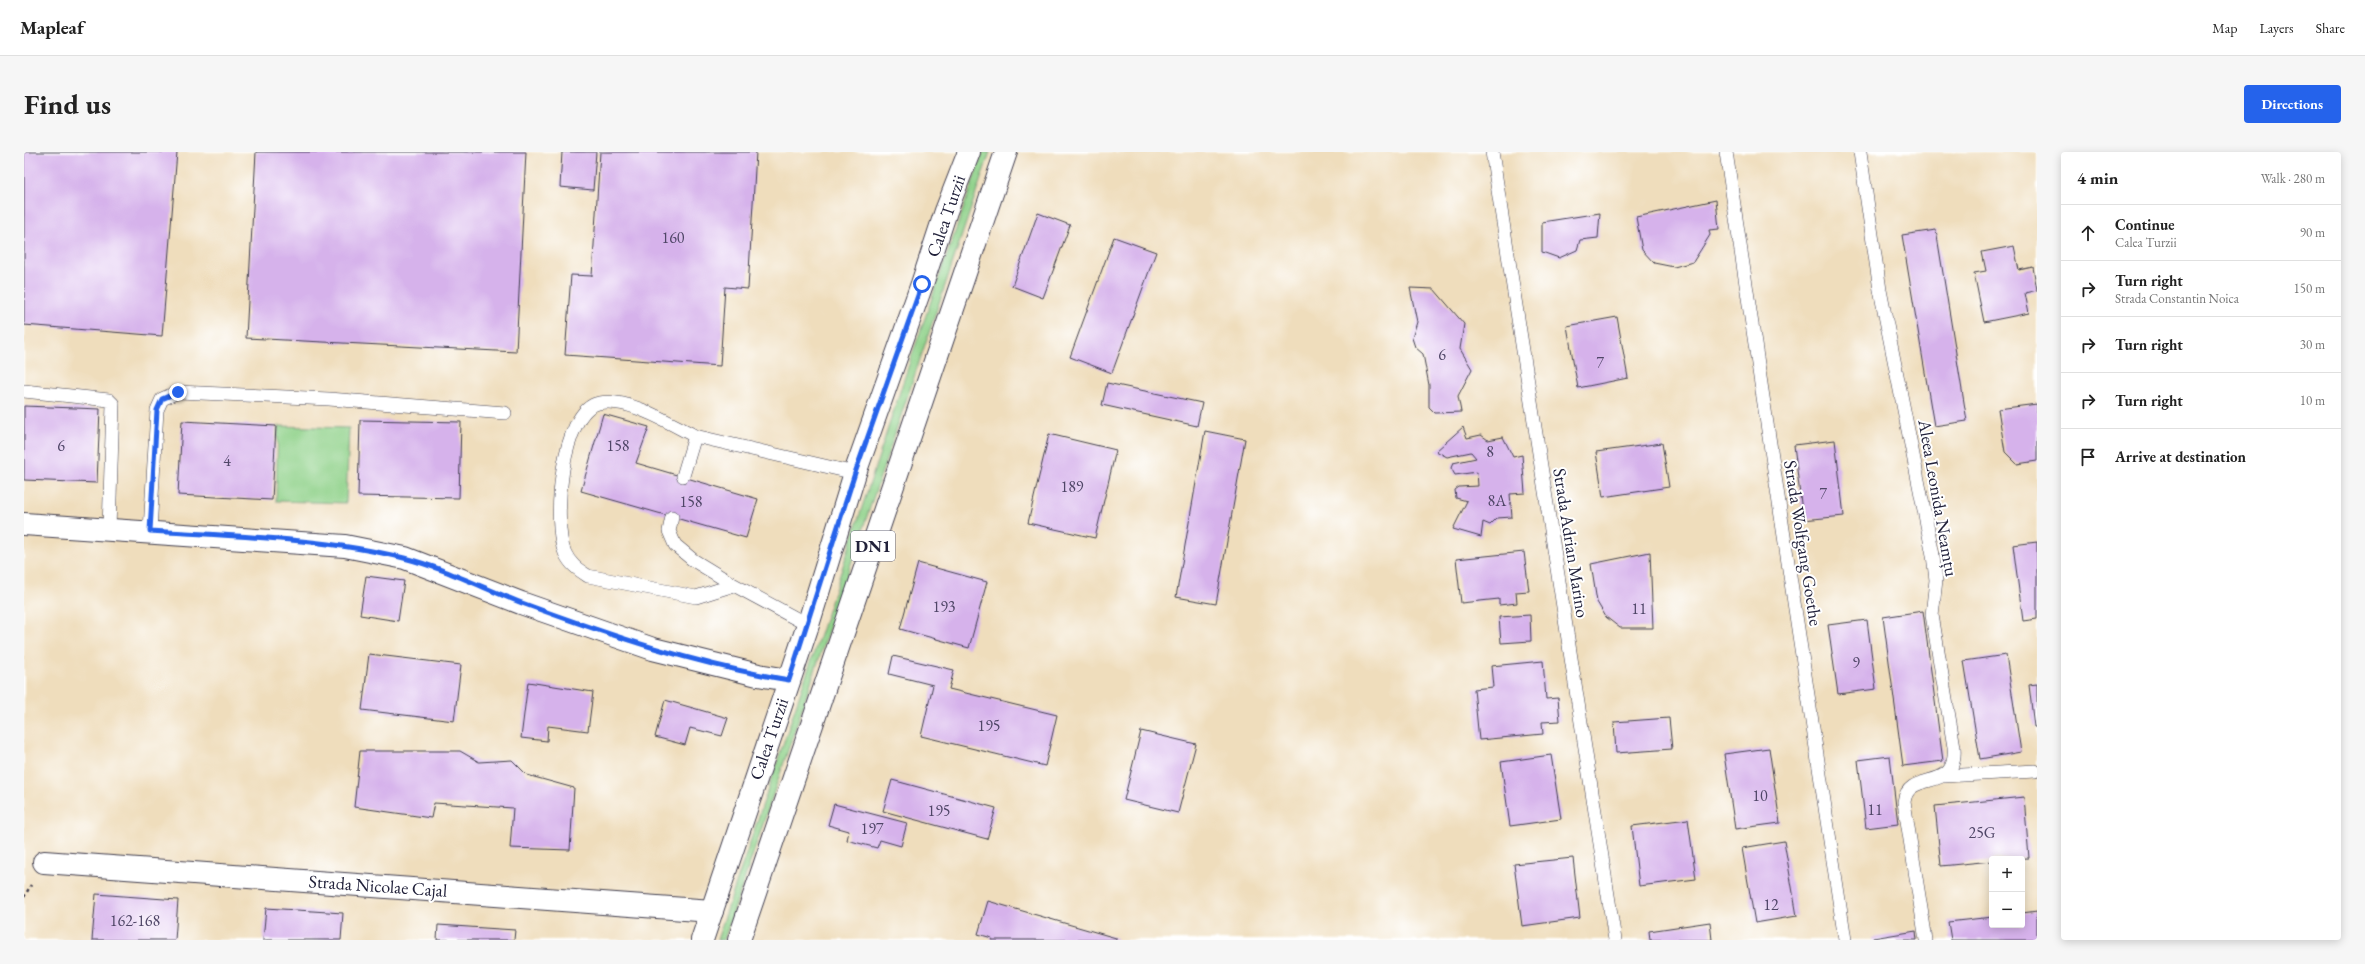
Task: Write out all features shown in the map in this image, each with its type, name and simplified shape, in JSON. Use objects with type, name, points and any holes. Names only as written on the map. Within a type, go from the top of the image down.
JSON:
[{"type":"main road","name":"Calea Turzii","points":[[702,940],[808,625],[855,473],[922,284],[946,211],[969,152]]},
{"type":"main road","name":"Calea Turzii","points":[[739,940],[1006,152]]},
{"type":"main road","points":[[24,524],[109,528],[345,546],[405,558],[521,603],[653,649],[758,675],[789,680]]},
{"type":"main road","name":"Strada Nicolae Cajal","points":[[44,862],[712,911]]},
{"type":"lane","name":"Strada Adrian Marino","points":[[1492,152],[1615,940]]},
{"type":"lane","name":"Strada Wolfgang Goethe","points":[[1726,152],[1845,940]]},
{"type":"lane","name":"Aleea Leonida Neamțu","points":[[1860,152],[1880,290],[1936,580],[1932,615],[1954,756],[1954,764],[1944,776]]},
{"type":"lane","points":[[24,391],[109,400],[113,404],[109,528]]},
{"type":"lane","points":[[150,531],[157,410],[162,399],[178,392],[329,398],[506,413]]},
{"type":"lane","points":[[734,585],[696,597],[588,576],[574,567],[565,552],[559,534],[558,513],[565,460],[573,428],[583,410],[597,403],[614,402],[646,412],[695,436],[855,473]]},
{"type":"lane","points":[[683,476],[695,436]]},
{"type":"lane","points":[[672,517],[669,531],[675,545],[693,560],[734,585],[808,625]]},
{"type":"lane","points":[[1926,940],[1904,802],[1905,793],[1913,785],[1944,776],[2035,771]]},
{"type":"green space","points":[[983,152],[990,152],[724,940],[717,940],[832,599],[911,358]]},
{"type":"green space","points":[[278,426],[349,428],[346,503],[276,501]]},
{"type":"building","points":[[24,152],[177,152],[162,336],[24,325]]},
{"type":"building","points":[[256,152],[526,152],[516,352],[246,338]]},
{"type":"building","points":[[562,152],[596,152],[593,190],[560,187]]},
{"type":"building","points":[[600,152],[756,152],[748,289],[725,287],[720,366],[565,355],[571,275],[592,276]]},
{"type":"building","points":[[1716,200],[1719,229],[1709,230],[1710,235],[1693,262],[1674,267],[1654,263],[1642,250],[1636,217]]},
{"type":"building","points":[[1038,213],[1070,225],[1043,298],[1012,286]]},
{"type":"building","points":[[1600,213],[1598,238],[1580,240],[1577,250],[1559,258],[1542,252],[1542,222]]},
{"type":"building","points":[[1936,230],[1967,421],[1934,426],[1902,235]]},
{"type":"building","points":[[1114,237],[1156,252],[1112,373],[1070,357]]},
{"type":"building","points":[[2014,246],[2019,270],[2033,267],[2037,290],[2025,293],[2029,313],[1984,322],[1974,273],[1986,271],[1982,252]]},
{"type":"building","points":[[1410,288],[1434,289],[1464,324],[1460,349],[1472,369],[1458,396],[1461,412],[1435,413],[1429,407],[1429,385],[1423,354],[1415,347],[1412,338],[1417,322]]},
{"type":"building","points":[[1617,317],[1628,378],[1578,388],[1567,326]]},
{"type":"building","points":[[1107,383],[1202,403],[1197,426],[1102,405]]},
{"type":"building","points":[[2037,404],[2037,461],[2017,464],[2005,452],[1998,409]]},
{"type":"building","points":[[24,406],[100,409],[97,483],[24,480]]},
{"type":"building","points":[[603,414],[649,427],[636,463],[758,499],[746,538],[581,491]]},
{"type":"building","points":[[360,420],[461,422],[459,498],[358,496]]},
{"type":"building","points":[[182,421],[276,426],[272,500],[178,495]]},
{"type":"building","points":[[1463,427],[1467,438],[1481,435],[1488,440],[1503,437],[1513,457],[1522,455],[1525,493],[1510,494],[1512,517],[1497,518],[1490,525],[1483,522],[1481,537],[1453,529],[1467,501],[1456,498],[1455,490],[1459,487],[1478,486],[1477,472],[1455,475],[1451,468],[1453,463],[1476,458],[1471,452],[1447,457],[1436,451]]},
{"type":"building","points":[[1205,431],[1245,439],[1216,604],[1176,597]]},
{"type":"building","points":[[1049,434],[1116,450],[1095,538],[1028,523]]},
{"type":"building","points":[[1835,440],[1844,516],[1803,520],[1794,445]]},
{"type":"building","points":[[1662,443],[1669,487],[1603,497],[1596,452]]},
{"type":"building","points":[[2037,542],[2037,619],[2023,621],[2013,545]]},
{"type":"building","points":[[1524,552],[1529,591],[1516,592],[1517,603],[1499,605],[1499,599],[1461,603],[1456,559]]},
{"type":"building","points":[[1650,552],[1653,628],[1620,628],[1606,617],[1597,602],[1591,564]]},
{"type":"building","points":[[918,563],[987,582],[969,648],[900,629]]},
{"type":"building","points":[[366,576],[404,581],[398,621],[360,615]]},
{"type":"building","points":[[1923,611],[1943,761],[1903,766],[1883,617]]},
{"type":"building","points":[[1530,615],[1531,641],[1501,643],[1499,617]]},
{"type":"building","points":[[1867,620],[1876,689],[1838,694],[1828,625]]},
{"type":"building","points":[[369,654],[461,665],[454,721],[362,710]]},
{"type":"building","points":[[2006,655],[2021,752],[1980,759],[1964,661]]},
{"type":"building","points":[[893,656],[954,670],[949,689],[1057,715],[1045,766],[921,736],[933,685],[889,674]]},
{"type":"building","points":[[1543,661],[1546,699],[1558,698],[1560,721],[1542,722],[1543,734],[1479,740],[1474,689],[1493,687],[1491,666]]},
{"type":"building","points":[[528,682],[593,692],[588,731],[548,726],[547,741],[521,738]]},
{"type":"building","points":[[2037,684],[2037,727],[2034,727],[2029,685]]},
{"type":"building","points":[[665,700],[728,718],[722,736],[690,728],[685,745],[655,737]]},
{"type":"building","points":[[1669,718],[1672,749],[1616,753],[1614,722]]},
{"type":"building","points":[[1141,731],[1196,744],[1178,813],[1124,800]]},
{"type":"building","points":[[1769,748],[1780,823],[1735,829],[1724,754]]},
{"type":"building","points":[[360,751],[460,751],[479,762],[512,760],[527,775],[574,788],[570,850],[510,848],[513,808],[434,803],[431,818],[354,807]]},
{"type":"building","points":[[1551,755],[1561,819],[1510,826],[1501,762]]},
{"type":"building","points":[[1890,756],[1898,824],[1866,828],[1858,760]]},
{"type":"building","points":[[892,780],[996,808],[987,839],[883,811]]},
{"type":"building","points":[[2024,797],[2029,858],[2025,858],[2025,856],[1989,856],[1989,861],[1941,866],[1935,806]]},
{"type":"building","points":[[834,804],[907,823],[901,846],[880,840],[877,848],[847,840],[849,831],[828,825]]},
{"type":"building","points":[[1688,819],[1696,879],[1639,886],[1632,826]]},
{"type":"building","points":[[1784,841],[1797,916],[1755,923],[1742,848]]},
{"type":"building","points":[[1573,858],[1580,918],[1522,926],[1514,864]]},
{"type":"building","points":[[96,894],[178,900],[175,940],[92,940]]},
{"type":"building","points":[[988,901],[1116,938],[1116,940],[991,940],[992,938],[978,934]]},
{"type":"building","points":[[266,908],[343,913],[341,940],[263,940]]},
{"type":"building","points":[[2037,911],[2037,940],[1951,940],[1948,922],[1989,917],[1989,928],[2025,928],[2025,913]]},
{"type":"building","points":[[1710,922],[1712,940],[1650,940],[1649,931]]},
{"type":"building","points":[[438,925],[515,930],[514,940],[437,940]]},
{"type":"building","points":[[1916,931],[1917,940],[1873,940],[1873,938]]},
{"type":"route","points":[[178,392],[162,399],[157,410],[150,531],[345,546],[405,558],[521,603],[653,649],[758,675],[789,680],[808,625],[855,473],[922,284]]}]
